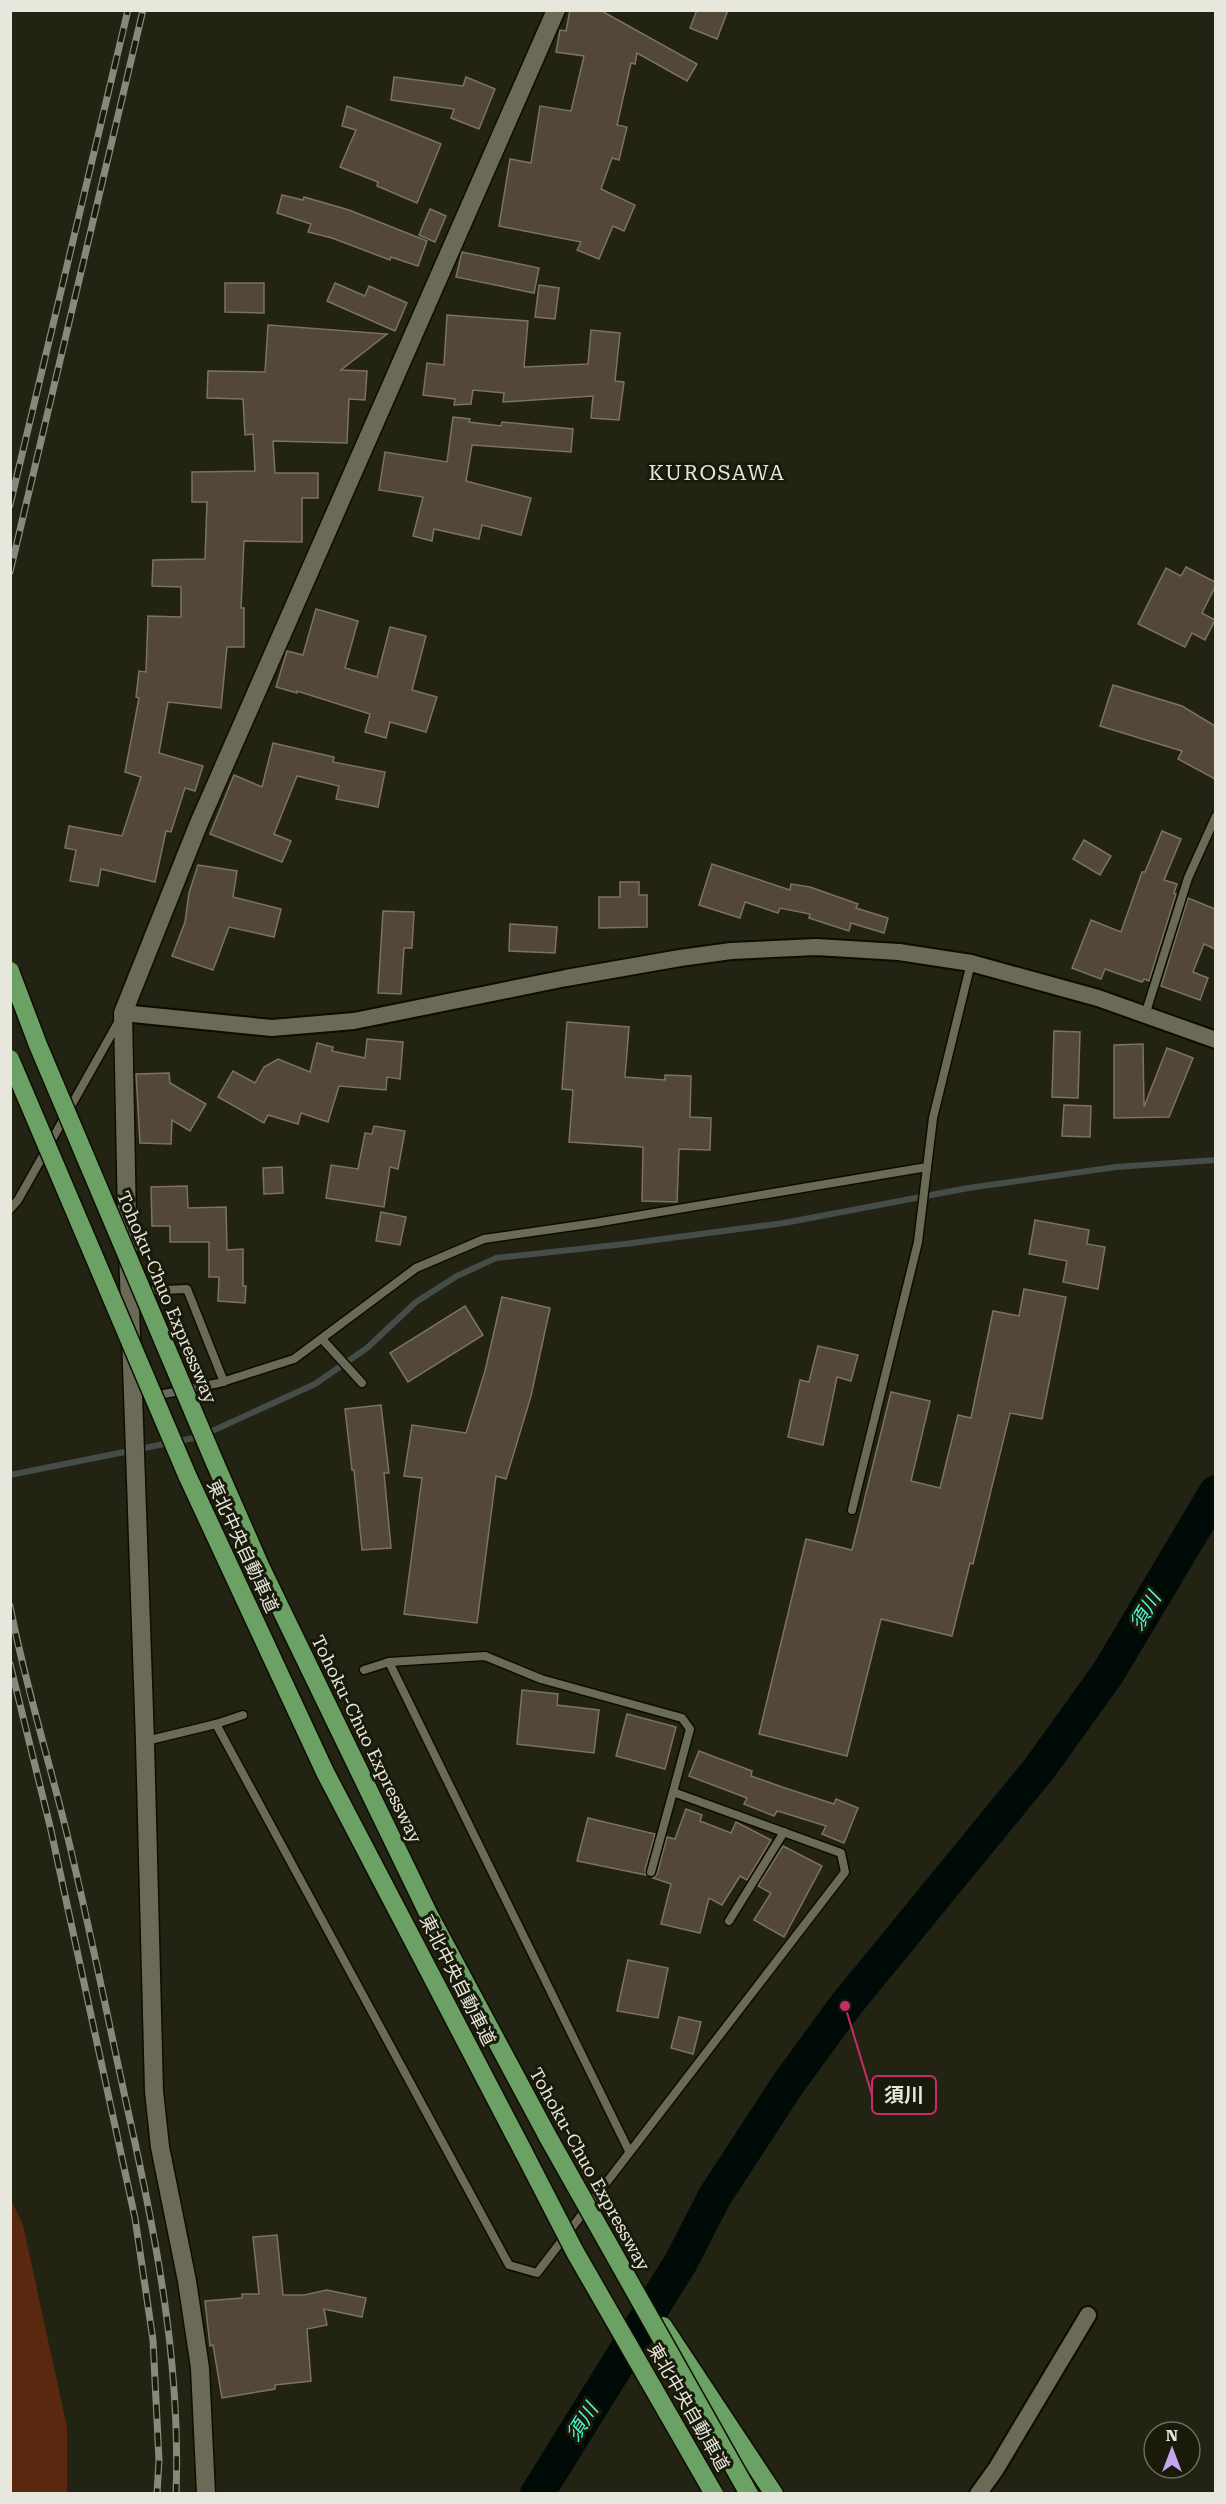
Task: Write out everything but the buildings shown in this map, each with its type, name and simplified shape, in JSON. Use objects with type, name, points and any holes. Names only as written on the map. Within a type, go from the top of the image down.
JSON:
[{"type":"highway","name":"Tohoku-Chuo Expressway","points":[[10,972],[43,1056],[261,1568],[428,1913],[597,2227],[749,2493]]},
{"type":"highway","name":"東北中央自動車道","points":[[10,1059],[187,1475],[326,1772],[575,2252],[714,2493]]},
{"type":"highway","points":[[597,2227],[774,2493]]},
{"type":"highway","points":[[689,2451],[709,2493]]},
{"type":"street","points":[[206,2493],[200,2368],[185,2270],[160,2147],[154,2091],[145,1741],[134,1472],[123,1014],[213,790],[556,10]]},
{"type":"street","points":[[123,1014],[272,1028],[354,1021],[566,978],[680,958],[731,951],[816,947],[899,952],[971,963],[1098,998],[1215,1040]]},
{"type":"street","points":[[978,2493],[996,2469],[1088,2315]]},
{"type":"lane","points":[[1145,1015],[1188,878],[1215,816]]},
{"type":"lane","points":[[852,1510],[918,1242],[933,1118],[971,963]]},
{"type":"lane","points":[[10,1209],[18,1200],[123,1014]]},
{"type":"lane","points":[[133,1405],[224,1382],[294,1359],[416,1268],[484,1239],[595,1223],[927,1167]]},
{"type":"lane","points":[[129,1292],[187,1289],[224,1382]]},
{"type":"lane","points":[[322,1339],[361,1382]]},
{"type":"lane","points":[[364,1670],[389,1662],[485,1656],[541,1679],[682,1718],[690,1730],[651,1872]]},
{"type":"lane","points":[[389,1662],[629,2151]]},
{"type":"lane","points":[[145,1741],[243,1715]]},
{"type":"lane","points":[[216,1724],[509,2265],[537,2273],[845,1872],[841,1853],[673,1792]]},
{"type":"lane","points":[[729,1921],[784,1832]]},
{"type":"shaded area","points":[[10,2198],[23,2225],[67,2427],[67,2493],[11,2493]]},
{"type":"waterway","points":[[10,1475],[199,1437],[315,1384],[367,1348],[416,1302],[457,1276],[496,1258],[784,1223],[968,1188],[1116,1167],[1216,1160]]},
{"type":"waterway","name":"須川","points":[[537,2494],[681,2262],[715,2196],[788,2084],[845,2006],[1039,1769],[1108,1673],[1216,1492]]},
{"type":"railway","points":[[10,505],[128,10]]},
{"type":"railway","points":[[10,572],[143,10]]},
{"type":"railway","points":[[10,1606],[81,1894],[157,2253],[175,2397],[176,2494]]},
{"type":"railway","points":[[10,1664],[50,1826],[135,2218],[153,2340],[159,2460],[157,2494]]},
{"type":"place","name":"須川","points":[[845,2006]]},
{"type":"district","name":"KUROSAWA","points":[[717,473]]}]
